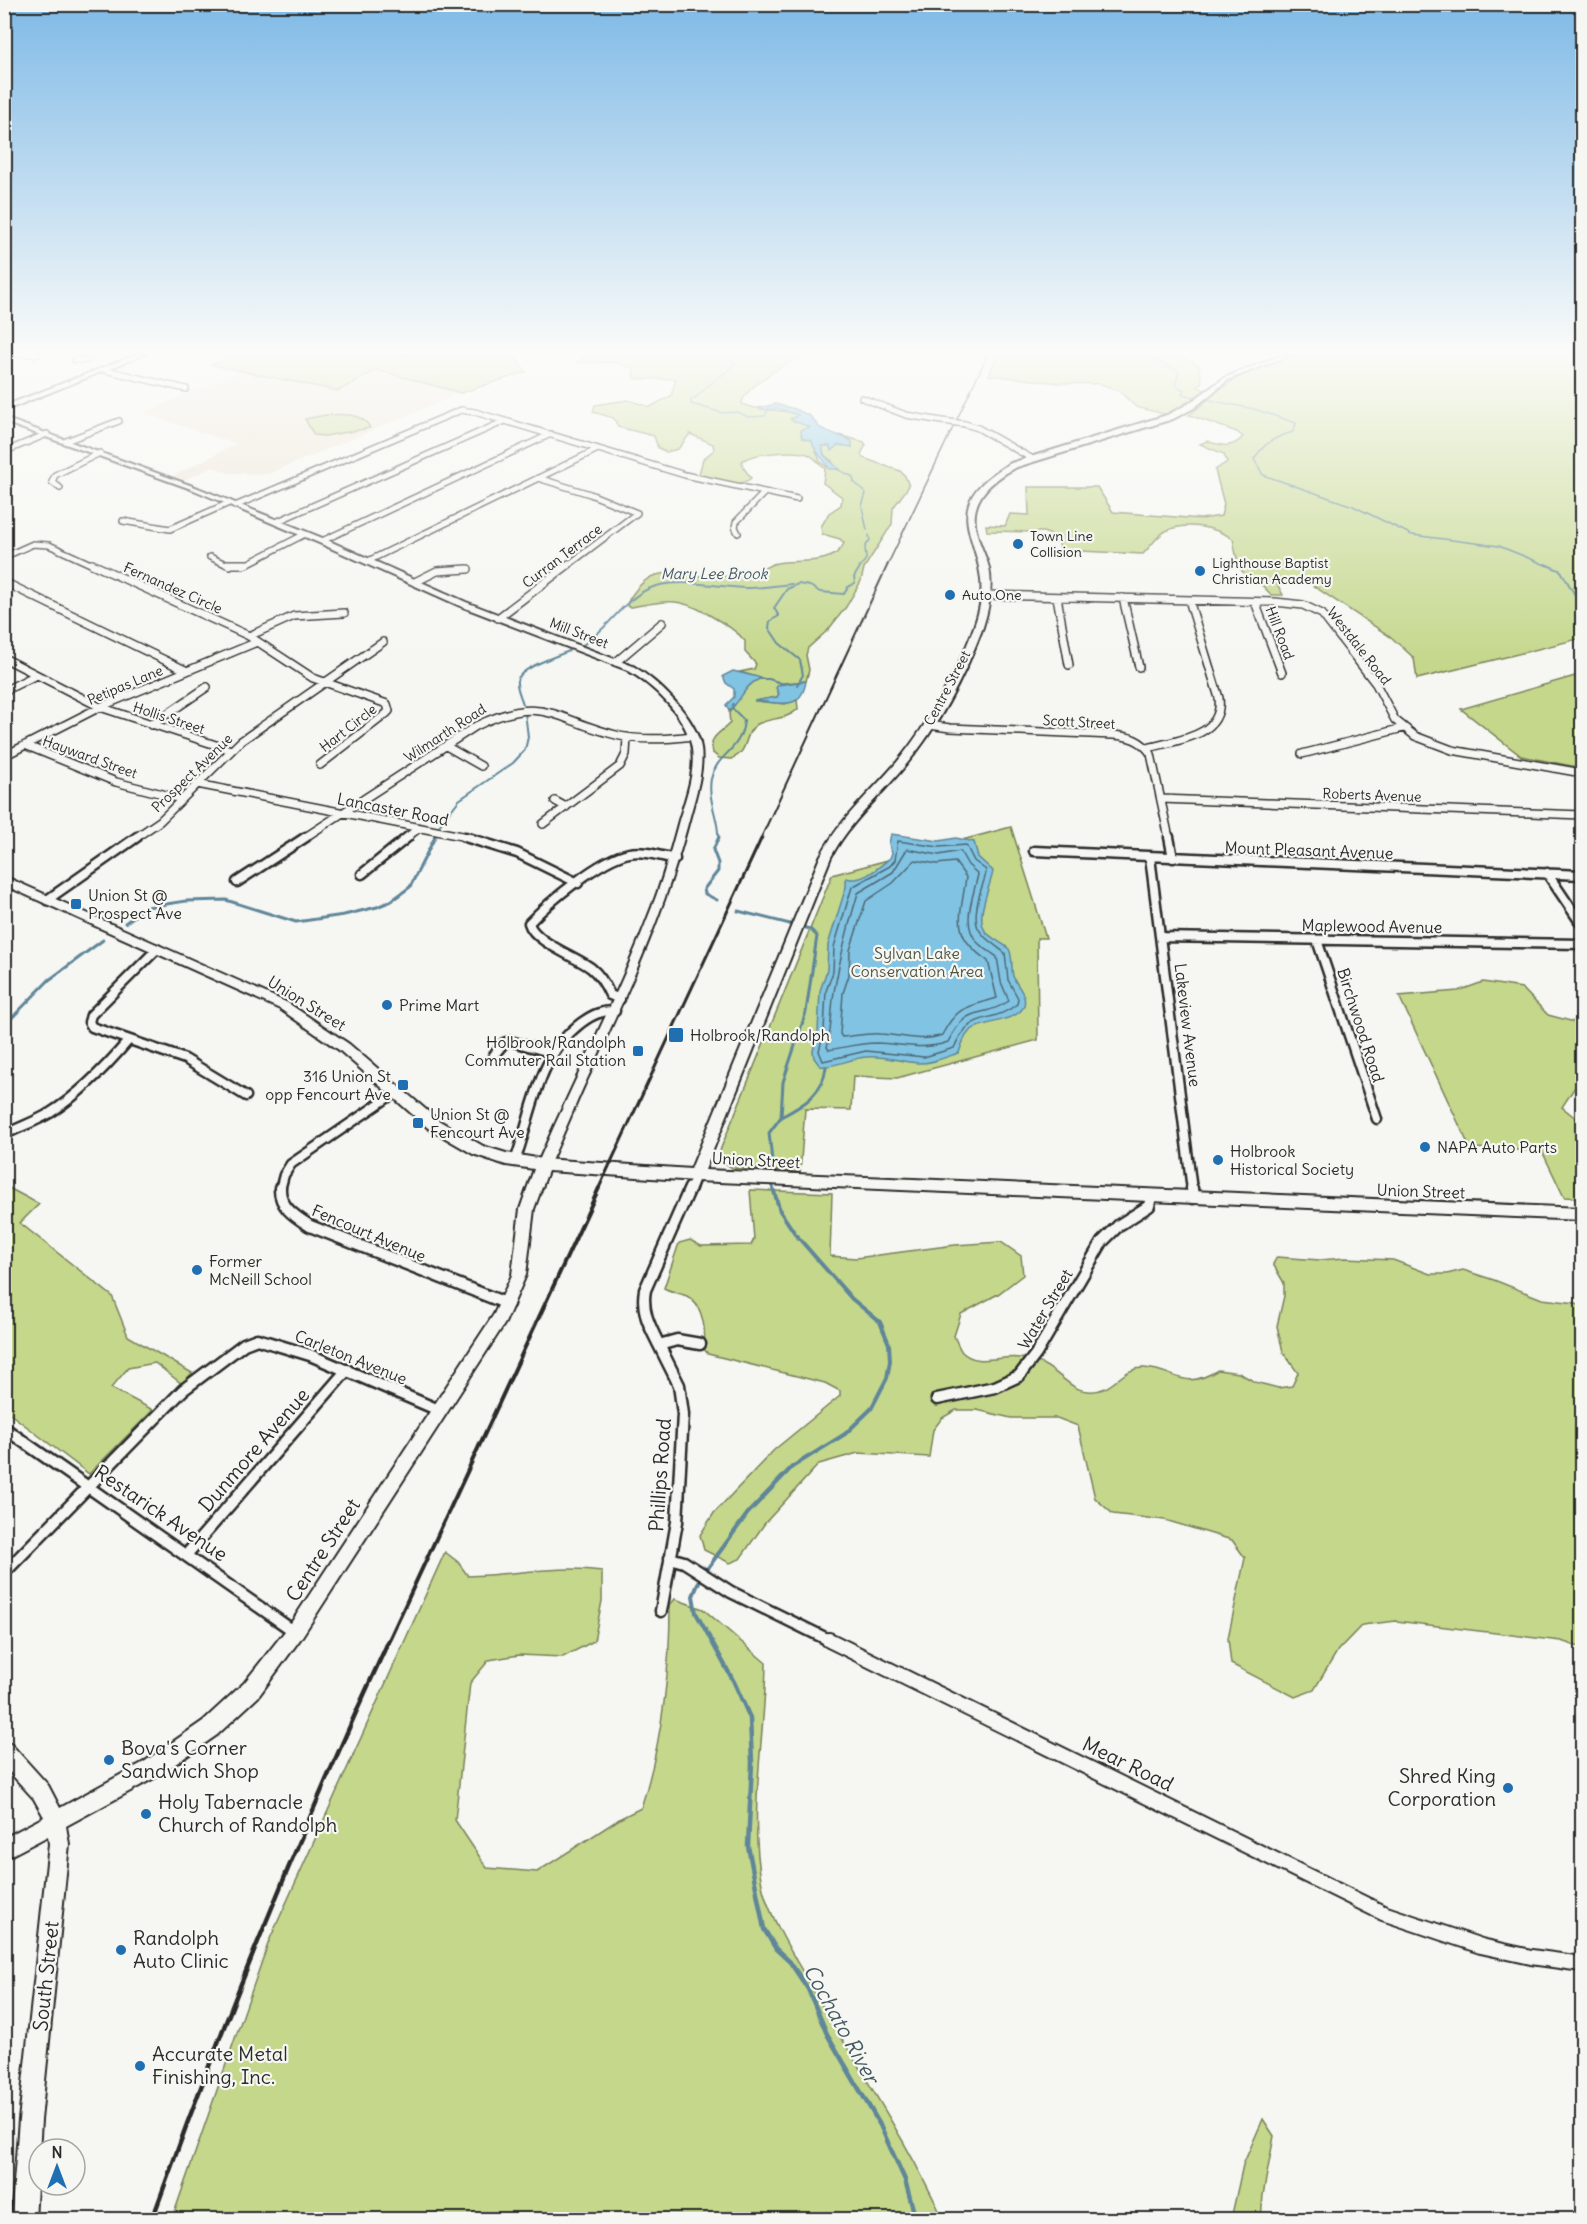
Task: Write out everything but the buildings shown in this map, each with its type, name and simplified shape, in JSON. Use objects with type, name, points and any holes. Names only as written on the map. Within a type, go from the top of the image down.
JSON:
[{"type":"main road","name":"Centre Street","points":[[696,1175],[793,932],[836,837],[902,764],[928,725],[976,630],[986,595],[985,568],[970,523],[971,506],[978,492],[989,481],[1031,458]]},
{"type":"main road","name":"Union Street","points":[[4,880],[284,1006],[344,1047],[449,1135],[488,1154],[515,1161],[543,1165],[696,1175],[1582,1214]]},
{"type":"main road","name":"Centre Street","points":[[4,1849],[152,1769],[210,1728],[251,1690],[295,1632],[441,1411],[508,1304],[522,1265],[527,1209],[543,1165]]},
{"type":"main road","name":"South Street","points":[[4,1751],[40,1789],[56,1821],[59,1844],[30,2120],[23,2220]]},
{"type":"street","points":[[60,488],[52,482],[55,475],[90,458]]},
{"type":"street","name":"Mill Street","points":[[112,458],[322,541],[498,618],[616,662],[649,679],[688,726],[693,736]]},
{"type":"street","points":[[123,521],[138,522],[162,530],[173,529],[345,458]]},
{"type":"street","points":[[276,522],[422,458]]},
{"type":"street","points":[[322,541],[500,458]]},
{"type":"street","points":[[368,561],[580,458]]},
{"type":"street","points":[[627,458],[685,475],[797,499]]},
{"type":"street","name":"Curran Terrace","points":[[498,618],[638,512],[538,478]]},
{"type":"street","points":[[738,533],[735,527],[736,522],[764,493]]},
{"type":"street","points":[[210,557],[230,566],[243,566],[305,534]]},
{"type":"street","name":"Fernandez Circle","points":[[4,556],[26,546],[45,543],[249,636],[324,683]]},
{"type":"street","points":[[415,582],[438,571],[468,569]]},
{"type":"street","points":[[4,582],[187,671]]},
{"type":"street","name":"Westdale Road","points":[[986,595],[1296,603],[1320,612],[1377,684],[1390,713],[1403,728],[1445,748],[1582,773]]},
{"type":"street","points":[[1057,597],[1069,665]]},
{"type":"street","points":[[1123,598],[1139,667]]},
{"type":"street","points":[[1173,858],[1153,759],[1148,748],[1204,732],[1212,727],[1220,714],[1219,698],[1189,600]]},
{"type":"street","name":"Hill Road","points":[[1255,602],[1282,673]]},
{"type":"street","points":[[249,636],[290,615],[310,612],[344,613]]},
{"type":"street","points":[[616,662],[662,623]]},
{"type":"street","name":"Petipas Lane","points":[[4,756],[100,707],[257,642]]},
{"type":"street","name":"Prospect Avenue","points":[[47,900],[148,830],[231,750],[383,642]]},
{"type":"street","name":"Hollis Street","points":[[4,658],[100,707],[231,750]]},
{"type":"street","points":[[4,691],[36,675]]},
{"type":"street","name":"Hart Circle","points":[[320,765],[386,714],[389,708],[381,701],[324,683]]},
{"type":"street","points":[[151,725],[207,687]]},
{"type":"street","name":"Wilmarth Road","points":[[237,882],[493,716],[521,708],[542,709],[602,731],[627,737],[693,736]]},
{"type":"street","name":"Scott Street","points":[[928,725],[950,728],[1120,735],[1137,740],[1148,748]]},
{"type":"street","points":[[1302,754],[1403,728]]},
{"type":"street","points":[[543,1165],[617,1005],[663,896],[675,859],[695,772],[696,757],[693,736]]},
{"type":"street","points":[[543,824],[620,766],[626,754],[627,737]]},
{"type":"street","name":"Hayward Street","points":[[25,745],[116,782],[182,799]]},
{"type":"street","points":[[446,746],[481,766]]},
{"type":"street","name":"Lancaster Road","points":[[197,784],[498,845],[578,883]]},
{"type":"street","name":"Roberts Avenue","points":[[1161,799],[1582,815]]},
{"type":"street","points":[[555,801],[567,807]]},
{"type":"street","points":[[362,874],[419,828]]},
{"type":"street","name":"Mount Pleasant Avenue","points":[[1034,851],[1582,875]]},
{"type":"street","points":[[617,1005],[604,981],[591,968],[535,934],[529,927],[533,917],[612,859],[627,853],[675,859]]},
{"type":"street","name":"Lakeview Avenue","points":[[1150,857],[1193,1198]]},
{"type":"street","points":[[1547,873],[1582,925]]},
{"type":"street","name":"Maplewood Avenue","points":[[1161,937],[1582,945]]},
{"type":"street","name":"Birchwood Road","points":[[1317,940],[1377,1119]]},
{"type":"street","points":[[157,949],[101,1004],[89,1022],[92,1027],[100,1032],[185,1059],[246,1096]]},
{"type":"street","points":[[515,1161],[523,1141],[537,1086],[553,1053],[566,1034],[577,1024],[617,1005]]},
{"type":"street","points":[[4,1135],[66,1102],[110,1062],[128,1041]]},
{"type":"street","points":[[494,1055],[504,1043],[510,1041],[553,1053]]},
{"type":"street","name":"Fencourt Avenue","points":[[396,1092],[291,1164],[281,1181],[280,1195],[283,1204],[289,1212],[310,1226],[508,1304]]},
{"type":"street","points":[[696,1175],[643,1297],[645,1317],[659,1346],[677,1340],[700,1344]]},
{"type":"street","name":"Water Street","points":[[937,1399],[995,1388],[1019,1376],[1036,1354],[1102,1242],[1119,1225],[1149,1206],[1151,1196]]},
{"type":"street","name":"Carleton Avenue","points":[[88,1487],[183,1390],[248,1343],[257,1339],[275,1342],[347,1370],[441,1411]]},
{"type":"street","name":"Phillips Road","points":[[659,1346],[676,1377],[682,1404],[678,1512],[661,1611]]},
{"type":"street","name":"Dunmore Avenue","points":[[187,1554],[347,1370]]},
{"type":"street","name":"Restarick Avenue","points":[[4,1428],[187,1554],[295,1632]]},
{"type":"street","points":[[4,1573],[88,1487]]},
{"type":"street","name":"Mear Road","points":[[670,1558],[684,1562],[731,1592],[1383,1912],[1446,1937],[1493,1951],[1527,1958],[1582,1964]]},
{"type":"shaded area","points":[[209,458],[307,458],[268,474],[229,473],[213,467],[182,481],[171,477]]},
{"type":"green space","points":[[748,458],[742,461],[743,467],[751,478],[740,483],[733,483],[718,481],[699,474],[703,459]]},
{"type":"green space","points":[[814,458],[819,458],[828,468],[833,464],[828,458],[863,458],[900,471],[909,486],[893,508],[892,524],[864,568],[861,581],[846,607],[828,630],[808,648],[806,655],[809,670],[806,681],[783,683],[777,691],[779,694],[777,697],[756,701],[785,704],[797,700],[798,709],[783,717],[756,725],[737,756],[731,759],[719,758],[713,753],[712,743],[730,723],[729,713],[742,692],[756,680],[753,676],[740,672],[754,669],[756,664],[745,652],[745,641],[722,622],[686,604],[662,602],[628,607],[627,604],[647,579],[656,575],[671,573],[712,577],[735,576],[785,562],[824,559],[839,551],[844,543],[840,539],[822,534],[821,527],[829,513],[841,505],[842,497],[823,483],[825,469]]},
{"type":"green space","points":[[1225,458],[1582,458],[1582,638],[1417,679],[1414,658],[1391,637],[1309,583],[1276,582],[1283,595],[1271,595],[1241,570],[1233,539],[1218,531],[1193,526],[1168,530],[1161,534],[1143,554],[1060,550],[1058,537],[1043,532],[987,531],[986,525],[1005,526],[1010,514],[1029,515],[1028,487],[1097,487],[1113,512],[1201,519],[1221,516],[1224,504],[1215,470],[1227,462]]},
{"type":"green space","points":[[1582,674],[1582,768],[1521,756],[1461,709]]},
{"type":"green space","name":"Sylvan Lake Conservation Area","points":[[1011,827],[1046,938],[1037,938],[1038,1040],[897,1078],[853,1076],[851,1110],[805,1109],[800,1172],[732,1168],[722,1161],[719,1155],[721,1148],[832,875]]},
{"type":"green space","points":[[1483,982],[1522,988],[1548,1015],[1582,1024],[1582,1080],[1579,1081],[1562,1107],[1582,1123],[1582,1198],[1564,1197],[1542,1151],[1470,1148],[1399,996],[1458,991]]},
{"type":"green space","points":[[7,1187],[39,1204],[20,1223],[112,1296],[128,1336],[192,1373],[182,1384],[155,1363],[128,1368],[111,1388],[153,1410],[89,1474],[5,1410],[4,1189]]},
{"type":"green space","points":[[750,1190],[832,1193],[830,1256],[856,1258],[955,1245],[1001,1242],[1021,1256],[1023,1275],[998,1294],[961,1314],[954,1336],[962,1352],[982,1360],[1013,1357],[1037,1362],[1050,1368],[1074,1387],[1088,1391],[1104,1389],[1129,1372],[1144,1368],[1187,1380],[1206,1376],[1218,1370],[1239,1373],[1255,1382],[1278,1388],[1292,1386],[1298,1373],[1283,1352],[1277,1326],[1284,1296],[1284,1283],[1273,1264],[1277,1257],[1320,1260],[1345,1258],[1393,1260],[1430,1274],[1447,1274],[1463,1270],[1542,1299],[1576,1303],[1582,1306],[1582,1648],[1561,1641],[1396,1621],[1362,1625],[1338,1650],[1314,1690],[1295,1697],[1231,1664],[1228,1638],[1245,1558],[1232,1540],[1165,1520],[1113,1514],[1095,1498],[1078,1426],[1057,1418],[1011,1418],[977,1410],[956,1410],[942,1418],[933,1430],[929,1457],[858,1453],[819,1464],[765,1523],[740,1559],[730,1563],[704,1550],[700,1535],[714,1513],[774,1450],[840,1396],[840,1391],[825,1383],[708,1354],[704,1349],[703,1320],[693,1300],[664,1288],[679,1243],[690,1240],[701,1246],[751,1245],[754,1239]]},
{"type":"green space","points":[[445,1552],[458,1562],[468,1576],[569,1569],[602,1571],[602,1601],[594,1641],[563,1657],[519,1655],[489,1660],[470,1683],[455,1820],[487,1868],[537,1872],[621,1818],[641,1808],[659,1733],[666,1683],[670,1605],[675,1599],[703,1609],[766,1663],[758,1774],[757,1830],[758,1858],[766,1898],[792,1953],[898,2132],[943,2219],[172,2219],[269,1941]]},
{"type":"green space","points":[[1263,2119],[1274,2136],[1261,2219],[1231,2219],[1243,2165]]},
{"type":"water","points":[[822,458],[827,458],[839,469],[829,469]]},
{"type":"water","points":[[733,671],[762,678],[747,688],[729,711],[726,705],[734,697],[734,689],[726,683],[723,676]]},
{"type":"water","points":[[806,681],[799,698],[793,702],[754,701],[777,697],[778,685]]},
{"type":"water","points":[[891,834],[939,841],[956,838],[974,842],[978,857],[993,871],[982,910],[983,926],[988,934],[1009,949],[1013,976],[1023,994],[1024,1005],[1020,1012],[1012,1016],[975,1028],[966,1036],[959,1053],[939,1060],[918,1063],[873,1057],[831,1066],[820,1066],[814,1058],[813,1051],[818,1031],[820,991],[827,970],[828,945],[846,887],[846,878],[864,877],[890,858]]},
{"type":"waterway","points":[[1255,458],[1263,475],[1353,506],[1412,535],[1499,546],[1548,566]]},
{"type":"waterway","name":"Cochato River","points":[[837,469],[853,477],[854,482],[866,493],[862,506],[867,530]]},
{"type":"waterway","name":"Cochato River","points":[[861,566],[866,559],[865,547],[870,540],[869,535]]},
{"type":"waterway","name":"Cochato River","points":[[797,685],[803,675],[800,660],[779,643],[769,628],[770,621],[779,616],[774,608],[787,589],[798,584],[810,586],[820,592],[844,594],[848,587],[855,583],[854,577],[862,564]]},
{"type":"waterway","points":[[1545,564],[1561,571],[1582,607]]},
{"type":"waterway","name":"Mary Lee Brook","points":[[581,646],[599,632],[630,601],[648,589],[659,585],[684,583],[760,588],[792,584]]},
{"type":"waterway","name":"Mary Lee Brook","points":[[523,704],[517,687],[519,676],[539,663],[569,651]]},
{"type":"waterway","name":"Cochato River","points":[[759,679],[769,679],[784,684]]},
{"type":"waterway","name":"Cochato River","points":[[718,838],[710,787],[714,771],[739,739],[742,730],[744,720],[732,708],[733,704]]},
{"type":"waterway","name":"Mary Lee Brook","points":[[439,826],[459,800],[513,763],[525,750],[528,737],[525,712]]},
{"type":"waterway","name":"Mary Lee Brook","points":[[125,923],[147,907],[186,901],[226,900],[296,922],[344,915],[377,907],[391,901],[410,887],[435,837]]},
{"type":"waterway","name":"Cochato River","points":[[717,900],[705,894],[704,889],[718,871],[718,863],[713,850],[719,837]]},
{"type":"waterway","name":"Cochato River","points":[[738,911],[810,929],[817,936],[806,1012],[783,1082],[781,1117]]},
{"type":"waterway","name":"Mary Lee Brook","points":[[4,1026],[49,980],[103,940]]},
{"type":"waterway","points":[[781,1117],[805,1103],[817,1092],[826,1067]]},
{"type":"waterway","name":"Cochato River","points":[[773,1170],[769,1133],[781,1117]]},
{"type":"waterway","name":"Cochato River","points":[[772,1185],[773,1190]]},
{"type":"waterway","name":"Cochato River","points":[[705,1572],[748,1513],[792,1467],[845,1434],[871,1409],[887,1378],[890,1361],[889,1344],[880,1322],[852,1299],[796,1235],[780,1211],[773,1188]]},
{"type":"waterway","name":"Cochato River","points":[[701,1577],[693,1596],[696,1613],[712,1642]]},
{"type":"waterway","name":"Cochato River","points":[[711,1640],[750,1718],[752,1763],[748,1846],[764,1929],[776,1949],[790,1962],[808,1989],[827,2034],[880,2125],[905,2180],[916,2220]]},
{"type":"railway","points":[[887,566],[939,458]]},
{"type":"railway","points":[[761,838],[888,564]]},
{"type":"railway","points":[[598,1190],[762,837]]},
{"type":"railway","points":[[388,1642],[599,1188]]},
{"type":"railway","points":[[152,2220],[206,2073],[264,1927],[389,1640]]},
{"type":"place","name":"Town Line Collision","points":[[1018,544]]},
{"type":"place","name":"Lighthouse Baptist Christian Academy","points":[[1200,571]]},
{"type":"place","name":"Auto One","points":[[950,595]]},
{"type":"place","name":"Union St @ Prospect Ave","points":[[76,904]]},
{"type":"place","name":"Prime Mart","points":[[387,1005]]},
{"type":"place","name":"Holbrook/Randolph","points":[[676,1035]]},
{"type":"place","name":"Holbrook/Randolph Commuter Rail Station","points":[[638,1051]]},
{"type":"place","name":"316 Union St opp Fencourt Ave","points":[[403,1085]]},
{"type":"place","name":"Union St @ Fencourt Ave","points":[[418,1123]]},
{"type":"place","name":"NAPA Auto Parts","points":[[1425,1147]]},
{"type":"place","name":"Holbrook Historical Society","points":[[1218,1160]]},
{"type":"place","name":"Former McNeill School","points":[[197,1270]]},
{"type":"place","name":"Bova's Corner Sandwich Shop","points":[[109,1760]]},
{"type":"place","name":"Shred King Corporation","points":[[1508,1788]]},
{"type":"place","name":"Holy Tabernacle Church of Randolph","points":[[146,1814]]},
{"type":"place","name":"Randolph Auto Clinic","points":[[121,1950]]},
{"type":"place","name":"Accurate Metal Finishing, Inc.","points":[[140,2066]]}]
